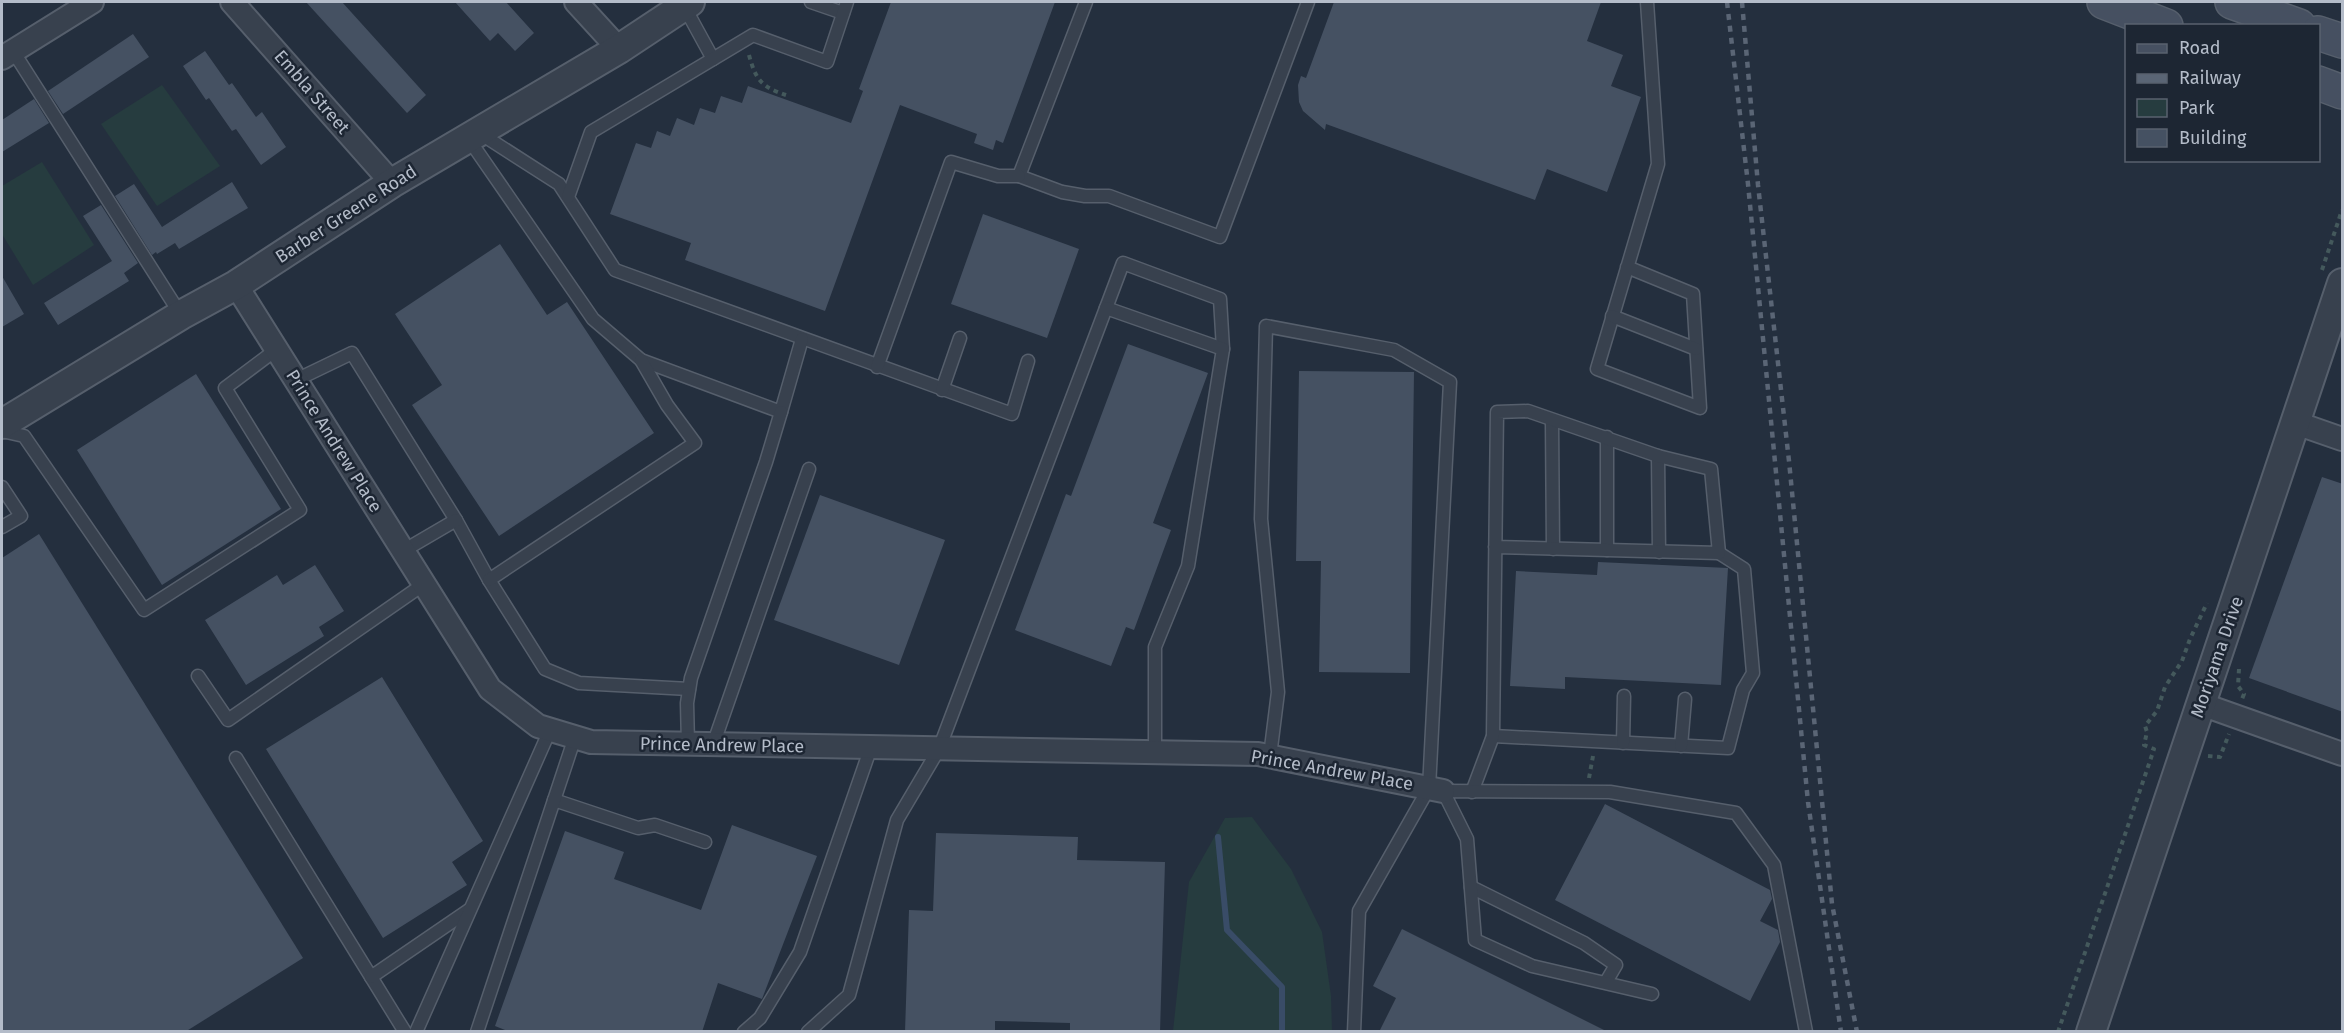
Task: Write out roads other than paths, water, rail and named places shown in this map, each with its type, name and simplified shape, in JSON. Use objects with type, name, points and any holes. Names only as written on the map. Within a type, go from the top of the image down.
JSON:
[{"type":"main road","points":[[2104,2],[2161,24]]},
{"type":"main road","points":[[2232,2],[2293,24]]},
{"type":"main road","points":[[2320,33],[2343,41]]},
{"type":"main road","points":[[2320,83],[2343,92]]},
{"type":"street","points":[[8,54],[92,2]]},
{"type":"street","name":"Embla Street","points":[[232,2],[392,183]]},
{"type":"street","points":[[576,2],[619,49]]},
{"type":"street","name":"Barber Greene Road","points":[[2,424],[181,315],[236,285],[392,183],[619,49],[687,4]]},
{"type":"street","name":"Moriyama Drive","points":[[2091,1032],[2343,283]]},
{"type":"street","name":"Prince Andrew Place","points":[[236,285],[490,689],[538,726],[591,742],[1258,754],[1436,790]]},
{"type":"street","points":[[2296,423],[2343,439]]},
{"type":"street","points":[[2201,704],[2343,754]]},
{"type":"lane","points":[[568,197],[591,132],[753,35],[827,62],[845,7],[811,2]]},
{"type":"lane","points":[[1019,176],[1086,2]]},
{"type":"lane","points":[[877,367],[951,162],[998,176],[1019,176],[1062,192],[1085,196],[1109,196],[1220,237],[1308,2]]},
{"type":"lane","points":[[1627,267],[1693,294],[1700,408],[1597,369],[1612,316],[1658,164],[1647,2]]},
{"type":"lane","points":[[687,4],[713,59]]},
{"type":"lane","points":[[8,54],[181,315]]},
{"type":"lane","points":[[473,135],[559,184],[615,270],[877,367],[1012,414],[1028,361]]},
{"type":"lane","points":[[473,135],[593,319],[641,360],[667,405],[695,443],[489,580]]},
{"type":"lane","points":[[808,1032],[849,995],[897,820],[939,748],[1123,263],[1220,299],[1223,349],[1188,566],[1155,647],[1155,752]]},
{"type":"lane","points":[[1106,308],[1223,349]]},
{"type":"lane","points":[[1612,316],[1696,350]]},
{"type":"lane","points":[[1270,756],[1278,692],[1261,519],[1266,326],[1394,350],[1450,382],[1436,790],[1359,911],[1354,1032]]},
{"type":"lane","points":[[942,390],[960,338]]},
{"type":"lane","points":[[688,744],[687,703],[691,678],[766,462],[802,339]]},
{"type":"lane","points":[[2,431],[24,436],[144,610],[300,510],[225,388],[277,349]]},
{"type":"lane","points":[[296,380],[352,353],[545,669],[579,682],[689,689]]},
{"type":"lane","points":[[641,360],[781,412]]},
{"type":"lane","points":[[1472,792],[1493,736],[1497,412],[1528,411],[1658,456],[1711,469],[1719,553]]},
{"type":"lane","points":[[1552,421],[1553,549]]},
{"type":"lane","points":[[1607,437],[1607,550]]},
{"type":"lane","points":[[1658,456],[1659,552]]},
{"type":"lane","points":[[713,745],[809,469]]},
{"type":"lane","points":[[2,487],[21,516],[2,527]]},
{"type":"lane","points":[[403,551],[456,520]]},
{"type":"lane","points":[[1493,736],[1728,748],[1743,690],[1753,673],[1744,569],[1719,553],[1496,548]]},
{"type":"lane","points":[[198,676],[228,720],[424,584]]},
{"type":"lane","points":[[1623,743],[1624,696]]},
{"type":"lane","points":[[1681,746],[1685,699]]},
{"type":"lane","points":[[417,1032],[550,730]]},
{"type":"lane","points":[[477,1032],[574,737]]},
{"type":"lane","points":[[744,1032],[760,1018],[800,952],[871,747]]},
{"type":"lane","points":[[236,758],[405,1032]]},
{"type":"lane","points":[[1436,790],[1610,792],[1736,813],[1774,865],[1806,1032]]},
{"type":"lane","points":[[1436,790],[1467,839],[1475,940],[1532,966],[1652,994]]},
{"type":"lane","points":[[554,800],[638,828],[655,825],[705,842]]},
{"type":"lane","points":[[1471,887],[1584,943],[1616,965],[1605,982]]},
{"type":"lane","points":[[371,977],[470,910]]},
{"type":"waterway","points":[[1218,837],[1227,930],[1282,987],[1282,1032]]},
{"type":"railway","points":[[1727,2],[1748,184],[1808,802],[1841,1032]]},
{"type":"railway","points":[[1742,2],[1758,185],[1789,461],[1832,904],[1857,1032]]}]
